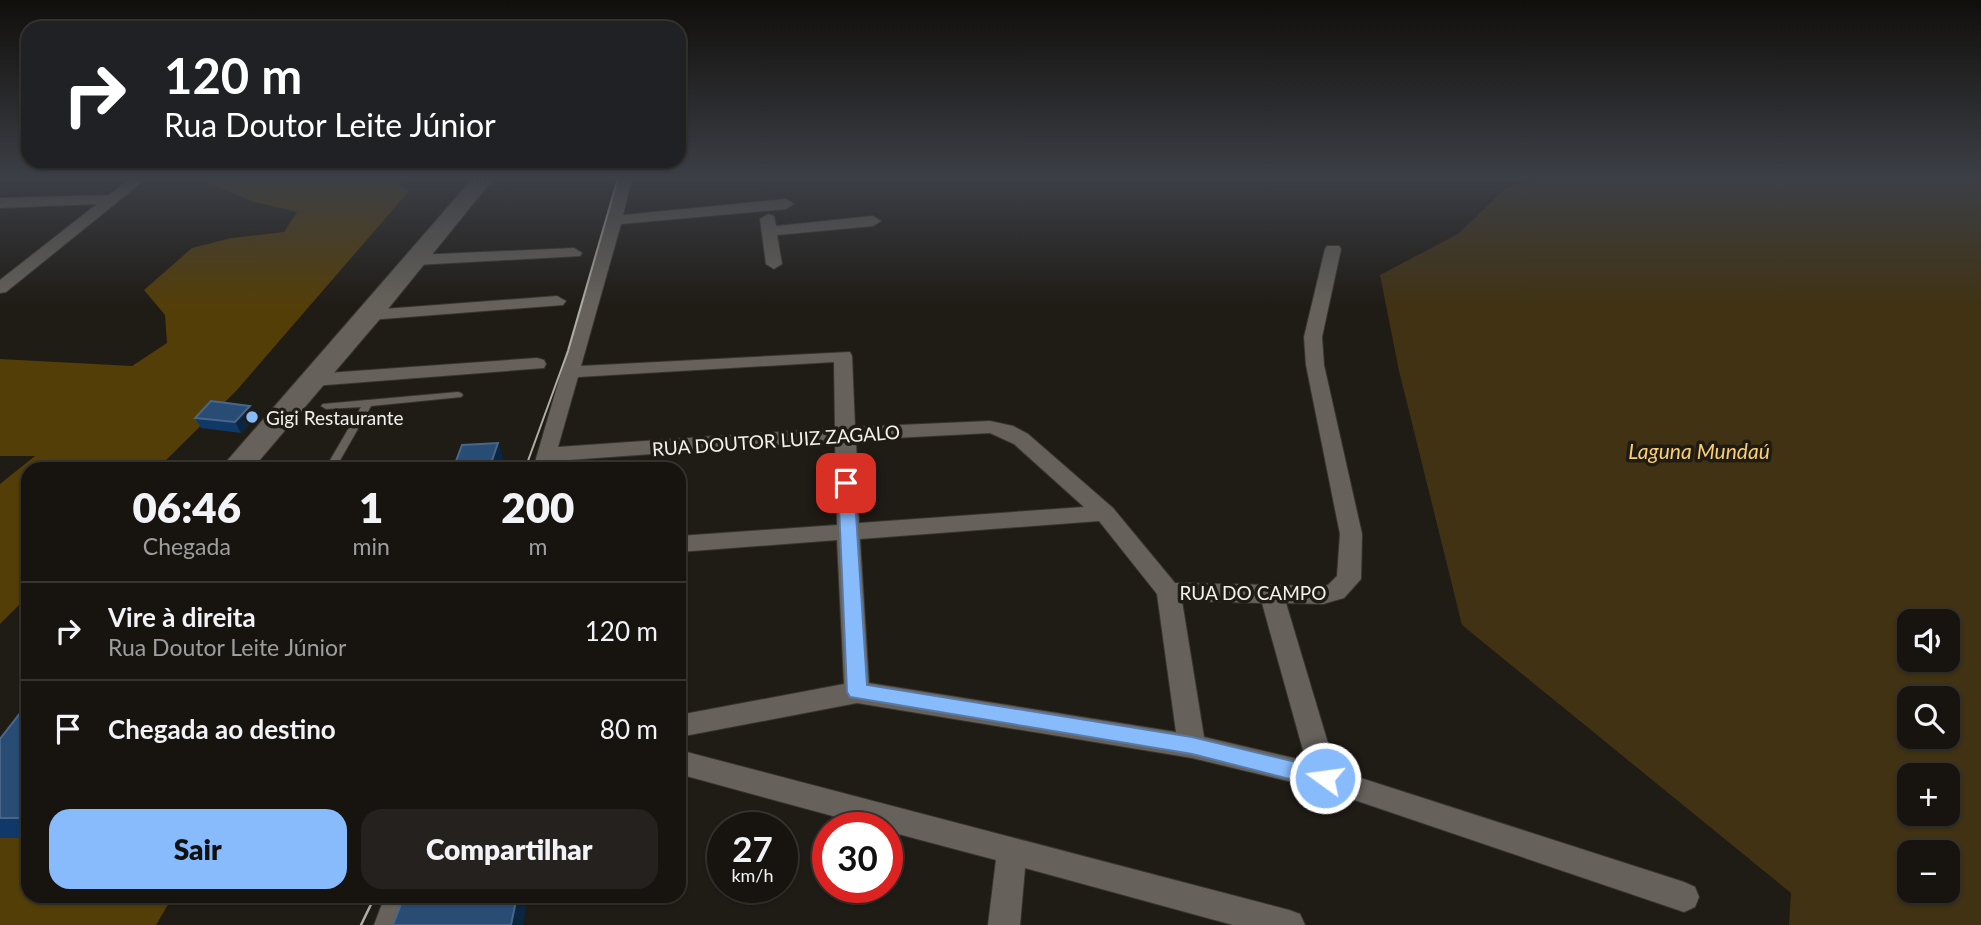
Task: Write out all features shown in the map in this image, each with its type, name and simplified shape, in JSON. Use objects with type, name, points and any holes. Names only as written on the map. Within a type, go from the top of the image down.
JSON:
[{"type":"street","points":[[0,288],[8,275],[83,221]]},
{"type":"street","points":[[241,462],[448,221]]},
{"type":"street","points":[[544,462],[615,221]]},
{"type":"street","points":[[768,221],[774,264]]},
{"type":"street","points":[[769,231],[871,221]]},
{"type":"street","name":"RUA DO CAMPO","points":[[1006,431],[1021,439],[1105,513],[1169,592],[1323,595],[1342,588],[1352,570],[1351,534],[1315,365],[1313,337],[1333,248]]},
{"type":"street","points":[[416,260],[574,253]]},
{"type":"street","points":[[370,315],[557,301]]},
{"type":"street","points":[[570,372],[843,356],[848,531],[857,692]]},
{"type":"street","points":[[313,380],[537,364]]},
{"type":"street","name":"RUA DOUTOR LUIZ ZAGALO","points":[[544,462],[845,434],[990,427],[1006,431]]},
{"type":"street","points":[[686,543],[1105,513]]},
{"type":"street","points":[[1169,592],[1192,746]]},
{"type":"street","points":[[1272,595],[1325,778]]},
{"type":"street","points":[[686,725],[857,692],[1192,746],[1325,778],[1684,897]]},
{"type":"street","points":[[686,764],[1289,925]]},
{"type":"street","points":[[1004,925],[1012,851]]},
{"type":"street","points":[[390,925],[398,903]]},
{"type":"lane","points":[[326,406],[458,395]]},
{"type":"lane","points":[[334,462],[368,403]]},
{"type":"shaded area","points":[[291,221],[383,221],[236,391],[164,462],[28,462],[35,456],[0,456],[0,359],[132,366],[167,343],[165,315],[144,290],[192,248],[231,238],[284,232]]},
{"type":"shaded area","points":[[21,467],[21,603],[0,624],[0,484]]},
{"type":"shaded area","points":[[0,838],[21,838],[21,903],[169,903],[156,925],[0,925]]},
{"type":"water","name":"Laguna Mundaú","points":[[1471,221],[1981,221],[1981,925],[1789,925],[1791,893],[1462,625],[1399,371],[1380,275],[1458,234]]},
{"type":"building","points":[[211,401],[250,406],[235,422],[195,418]]},
{"type":"building","points":[[498,443],[491,462],[456,462],[462,445]]},
{"type":"building","points":[[21,712],[21,818],[0,818],[0,739]]},
{"type":"building","points":[[401,903],[516,903],[511,925],[393,925]]},
{"type":"tram line","points":[[528,462],[568,351],[606,221]]},
{"type":"tram line","points":[[361,925],[372,903]]},
{"type":"place","name":"Gigi Restaurante","points":[[252,417]]},
{"type":"route","points":[[846,483],[857,692],[1192,746],[1325,778]]}]
